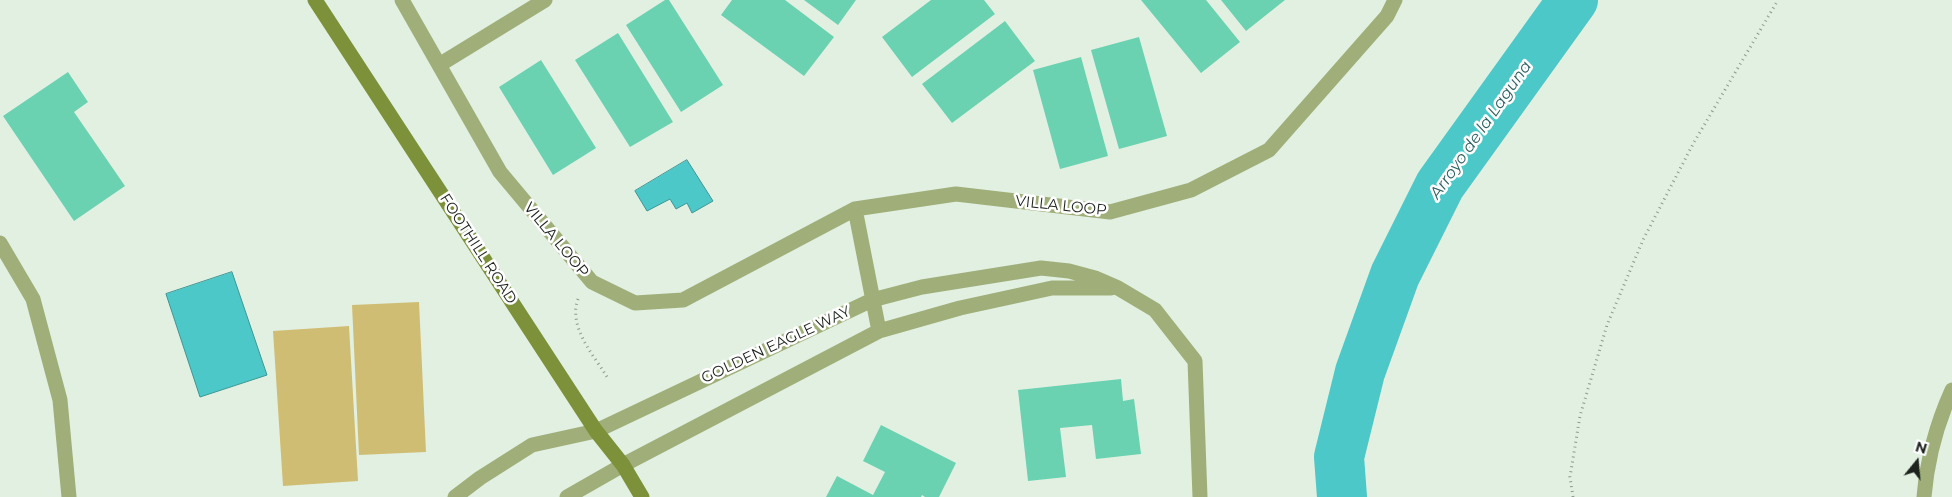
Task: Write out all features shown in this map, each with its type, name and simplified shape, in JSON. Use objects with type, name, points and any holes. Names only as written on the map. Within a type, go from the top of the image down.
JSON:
[{"type":"main road","name":"FOOTHILL ROAD","points":[[315,0],[596,431],[624,465],[642,497]]},
{"type":"street","name":"VILLA LOOP","points":[[402,0],[500,172],[592,282],[635,303],[683,300],[855,209],[956,194],[1110,212],[1191,190],[1269,150],[1387,16],[1395,0]]},
{"type":"street","points":[[439,65],[545,0]]},
{"type":"street","points":[[855,209],[879,332]]},
{"type":"street","points":[[0,243],[33,299],[60,400],[69,497]]},
{"type":"street","name":"GOLDEN EAGLE WAY","points":[[455,497],[480,478],[532,445],[596,431],[872,300],[922,287],[1041,268],[1069,271],[1095,278],[1118,288],[1155,310],[1195,361],[1200,497]]},
{"type":"street","points":[[567,497],[624,465],[879,332],[960,308],[1052,288],[1118,288]]},
{"type":"street","points":[[1924,497],[1926,470],[1946,403],[1952,390]]},
{"type":"path","points":[[1574,497],[1570,477],[1580,416],[1610,316],[1643,240],[1693,144],[1778,0]]},
{"type":"path","points":[[587,276],[574,309],[582,339],[607,377]]},
{"type":"shaded area","points":[[419,302],[426,452],[359,455],[352,305]]},
{"type":"shaded area","points":[[349,326],[358,481],[283,486],[273,331]]},
{"type":"water","points":[[687,160],[713,201],[692,213],[687,203],[676,209],[670,199],[647,211],[635,191]]},
{"type":"water","points":[[232,272],[267,375],[200,397],[166,294]]},
{"type":"building","points":[[665,0],[669,0],[723,85],[681,112],[626,25]]},
{"type":"building","points":[[732,0],[785,0],[834,37],[804,76],[721,15]]},
{"type":"building","points":[[804,0],[856,0],[838,25]]},
{"type":"building","points":[[931,0],[984,0],[995,14],[912,77],[882,37]]},
{"type":"building","points":[[1141,0],[1206,0],[1240,42],[1201,73]]},
{"type":"building","points":[[1221,0],[1285,0],[1246,31]]},
{"type":"building","points":[[1005,21],[1035,61],[952,123],[922,84]]},
{"type":"building","points":[[618,33],[673,122],[630,147],[575,60]]},
{"type":"building","points":[[1139,37],[1167,136],[1119,149],[1091,50]]},
{"type":"building","points":[[1081,57],[1108,156],[1060,169],[1033,70]]},
{"type":"building","points":[[541,60],[596,148],[553,175],[499,87]]},
{"type":"building","points":[[68,72],[88,102],[74,112],[125,186],[74,221],[3,116]]},
{"type":"building","points":[[1121,379],[1123,401],[1134,399],[1141,454],[1096,459],[1092,425],[1060,428],[1066,477],[1028,481],[1018,390]]},
{"type":"building","points":[[881,425],[956,463],[939,497],[925,497],[922,495],[921,497],[826,497],[837,476],[873,495],[885,472],[863,461]]},
{"type":"waterway","name":"Arroyo de la Laguna","points":[[1342,497],[1339,457],[1360,372],[1395,275],[1440,185],[1573,0]]}]
